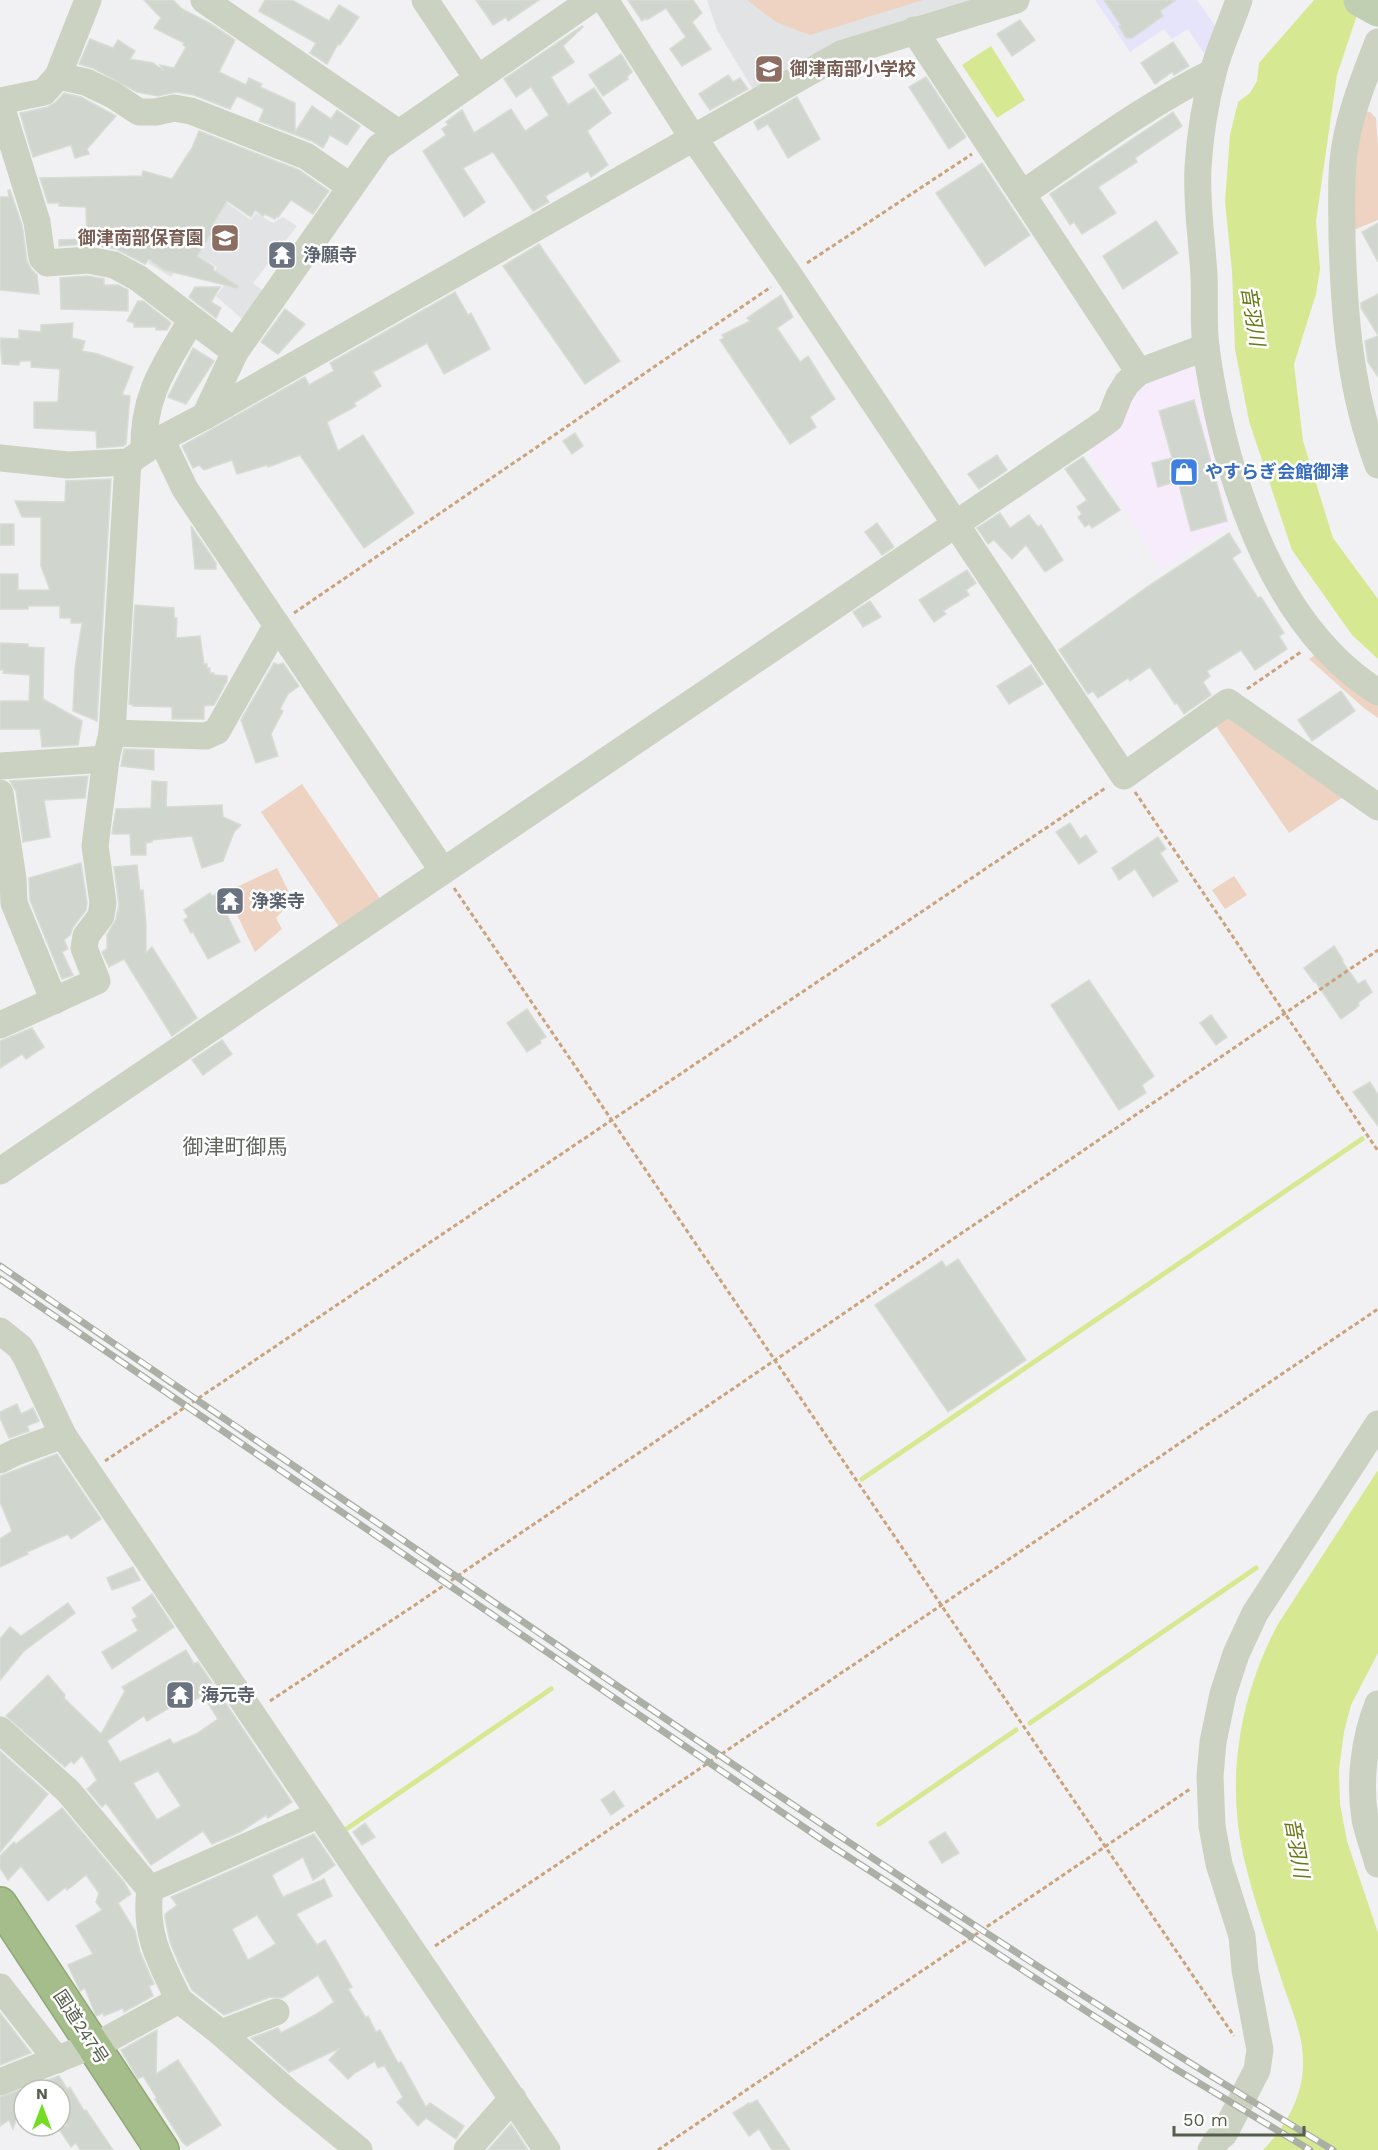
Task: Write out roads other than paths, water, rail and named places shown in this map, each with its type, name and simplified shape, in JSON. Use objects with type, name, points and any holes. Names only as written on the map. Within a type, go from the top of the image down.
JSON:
[{"type":"highway","name":"国道247号","points":[[0,1904],[76,2052],[162,2150]]},
{"type":"highway","name":"国道247号","points":[[0,1936],[141,2150]]},
{"type":"main road","points":[[1360,0],[1378,10]]},
{"type":"street","points":[[88,0],[58,76],[44,92],[0,102],[37,222],[42,258],[47,263],[88,260],[114,265],[138,278],[191,321],[235,352]]},
{"type":"street","points":[[204,0],[397,132]]},
{"type":"street","points":[[425,0],[477,78]]},
{"type":"street","points":[[205,416],[235,352],[379,147],[397,132],[591,0]]},
{"type":"street","points":[[605,0],[693,137],[789,275],[1124,776],[1228,702],[1378,807]]},
{"type":"street","points":[[0,458],[68,465],[145,450],[841,54],[1016,0]]},
{"type":"street","points":[[1239,0],[1213,72],[1203,122],[1198,167],[1198,219],[1204,275],[1206,347],[1221,426],[1255,537],[1277,581],[1319,640],[1340,661],[1378,692]]},
{"type":"street","points":[[914,30],[1139,372]]},
{"type":"street","points":[[1378,42],[1355,104],[1345,147],[1341,197],[1343,290],[1348,341],[1357,397],[1378,465]]},
{"type":"street","points":[[1022,194],[1109,135],[1194,81],[1213,72]]},
{"type":"street","points":[[58,76],[86,82],[113,95],[139,112],[156,112],[174,108],[191,111],[306,156],[351,186]]},
{"type":"street","points":[[0,1025],[97,981],[84,948],[86,936],[101,916],[103,903],[95,846],[106,759],[112,733],[145,450],[147,414],[156,379],[191,321]]},
{"type":"street","points":[[0,1171],[1110,419],[1127,383],[1139,372],[1206,347]]},
{"type":"street","points":[[145,450],[185,489],[443,871]]},
{"type":"street","points":[[112,733],[206,736],[217,731],[278,625]]},
{"type":"street","points":[[0,766],[106,759]]},
{"type":"street","points":[[0,793],[13,879],[14,903],[54,1001]]},
{"type":"street","points":[[0,1331],[20,1347],[63,1435],[547,2150]]},
{"type":"street","points":[[1211,2150],[1224,2134],[1257,2070],[1260,2050],[1245,1970],[1242,1936],[1219,1864],[1212,1826],[1210,1776],[1213,1742],[1223,1694],[1236,1654],[1255,1613],[1378,1424]]},
{"type":"street","points":[[0,1460],[63,1435]]},
{"type":"street","points":[[1378,1704],[1366,1747],[1363,1794],[1365,1819],[1378,1864]]},
{"type":"street","points":[[0,1730],[68,1791],[150,1890],[147,1910],[149,1929],[160,1961],[179,2001],[221,2033],[359,2150]]},
{"type":"street","points":[[150,1890],[320,1814]]},
{"type":"street","points":[[0,1987],[76,2052]]},
{"type":"street","points":[[0,2082],[76,2052],[179,2001]]},
{"type":"street","points":[[221,2033],[276,2012]]},
{"type":"street","points":[[467,2150],[513,2098]]},
{"type":"water","name":"音羽川","points":[[1314,0],[1362,0],[1337,75],[1316,221],[1320,269],[1316,294],[1294,364],[1303,441],[1333,538],[1378,599],[1378,659],[1352,635],[1292,550],[1249,421],[1235,349],[1232,271],[1225,202],[1230,135],[1238,102],[1250,93],[1257,81],[1259,63]]},
{"type":"water","points":[[991,46],[1025,100],[997,118],[962,65]]},
{"type":"water","name":"音羽川","points":[[1378,1470],[1378,1653],[1351,1705],[1344,1732],[1339,1770],[1340,1804],[1347,1841],[1378,1933],[1378,2150],[1263,2150],[1279,2131],[1297,2098],[1303,2074],[1303,2051],[1254,1895],[1240,1839],[1236,1783],[1241,1728],[1256,1675],[1278,1624]]},
{"type":"waterway","points":[[862,1479],[1362,1139]]},
{"type":"waterway","points":[[1030,1723],[1256,1568]]},
{"type":"waterway","points":[[342,1832],[551,1689]]},
{"type":"waterway","points":[[879,1824],[1016,1730]]},
{"type":"railway","points":[[0,1266],[895,1873],[1156,2042],[1333,2150]]},
{"type":"railway","points":[[0,1279],[827,1843],[1174,2068],[1310,2150]]},
{"type":"place","name":"御津南部小学校","points":[[769,69]]},
{"type":"place","name":"御津南部保育園","points":[[225,238]]},
{"type":"place","name":"浄願寺","points":[[282,255]]},
{"type":"place","name":"やすらぎ会館御津","points":[[1184,472]]},
{"type":"place","name":"浄楽寺","points":[[230,901]]},
{"type":"place","name":"海元寺","points":[[180,1695]]},
{"type":"district","name":"御津町御馬","points":[[235,1147]]}]
